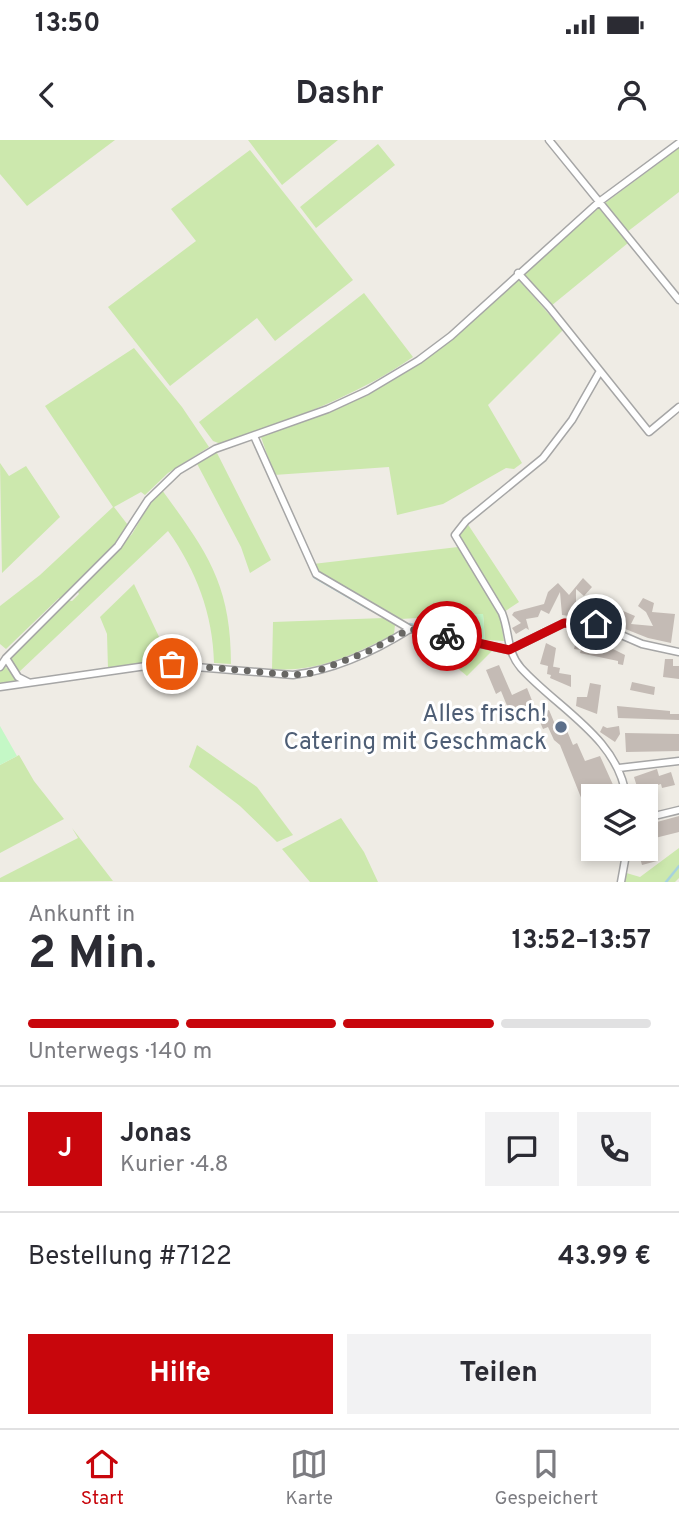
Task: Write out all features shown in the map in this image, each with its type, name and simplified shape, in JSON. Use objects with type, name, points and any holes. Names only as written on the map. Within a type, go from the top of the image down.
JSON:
[{"type":"street","points":[[549,140],[679,300]]},
{"type":"street","points":[[0,667],[118,546],[148,500],[178,471],[215,449],[367,391],[419,360],[451,336],[600,202],[679,143]]},
{"type":"street","points":[[518,273],[649,432],[679,407]]},
{"type":"street","points":[[600,371],[572,420],[543,458],[466,521],[455,535],[502,613],[507,625],[509,650],[521,668],[564,705],[619,768],[623,784]]},
{"type":"street","points":[[254,436],[316,574],[410,629],[509,650],[564,623],[596,624],[642,644],[679,652]]},
{"type":"street","points":[[0,687],[160,664],[293,675],[312,673],[367,652],[410,629]]},
{"type":"street","points":[[6,658],[18,677],[28,682]]},
{"type":"street","points":[[619,768],[679,761]]},
{"type":"street","points":[[658,815],[679,810]]},
{"type":"street","points":[[621,882],[625,861]]},
{"type":"green space","points":[[0,140],[115,140],[27,206],[0,174]]},
{"type":"green space","points":[[248,140],[338,140],[282,185]]},
{"type":"green space","points":[[378,144],[395,165],[316,228],[300,207]]},
{"type":"green space","points":[[679,148],[679,192],[627,232],[605,203]]},
{"type":"green space","points":[[250,150],[353,280],[275,341],[257,318],[170,386],[108,307],[196,241],[171,209]]},
{"type":"green space","points":[[599,208],[628,243],[551,306],[523,273]]},
{"type":"green space","points":[[517,278],[563,330],[488,405],[522,463],[514,469],[506,468],[443,504],[397,515],[389,467],[274,475],[261,437],[363,397],[430,356]]},
{"type":"green space","points":[[364,293],[413,357],[368,385],[320,407],[221,444],[213,441],[199,422]]},
{"type":"green space","points":[[134,348],[182,407],[209,447],[168,473],[145,495],[141,492],[114,507],[131,529],[63,601],[59,598],[6,649],[0,644],[0,606],[40,575],[113,507],[45,406]]},
{"type":"green space","points":[[215,449],[271,560],[250,573],[241,547],[194,458]]},
{"type":"green space","points":[[0,463],[9,476],[26,466],[60,517],[2,573]]},
{"type":"green space","points":[[162,490],[204,551],[221,590],[227,612],[231,664],[214,663],[210,627],[201,593],[187,561],[168,531],[18,673],[9,658],[67,600],[72,601],[79,594],[77,590],[132,534],[149,505]]},
{"type":"green space","points":[[467,523],[519,602],[504,612],[459,538],[458,532]]},
{"type":"green space","points":[[458,547],[500,613],[504,641],[485,640],[483,614],[401,619],[320,573],[313,564]]},
{"type":"green space","points":[[134,584],[170,660],[108,669],[107,634],[100,617]]},
{"type":"green space","points":[[483,614],[485,640],[422,626],[422,615]]},
{"type":"green space","points":[[384,618],[395,625],[394,634],[365,648],[320,665],[272,669],[273,622]]},
{"type":"green space","points":[[414,632],[492,651],[467,676]]},
{"type":"green space","points":[[4,665],[19,682],[0,685],[0,672]]},
{"type":"green space","points":[[0,726],[17,756],[0,765]]},
{"type":"green space","points":[[197,745],[257,787],[293,835],[277,842],[240,806],[189,767]]},
{"type":"green space","points":[[19,755],[34,781],[64,819],[0,853],[0,765]]},
{"type":"green space","points":[[341,818],[364,852],[378,882],[310,882],[282,849]]},
{"type":"green space","points":[[72,828],[113,881],[0,882],[0,878],[78,838]]},
{"type":"green space","points":[[679,848],[679,878],[675,882],[621,882],[623,872],[640,877]]},
{"type":"building","points":[[583,578],[592,587],[584,596],[576,589],[576,617],[562,615],[560,592],[549,614],[541,610],[538,617],[526,619],[529,630],[526,628],[516,634],[512,628],[521,623],[512,615],[514,612],[544,604],[548,592],[558,583],[569,595]]},
{"type":"building","points":[[593,598],[635,616],[631,624],[653,626],[646,612],[638,606],[643,598],[654,603],[652,612],[675,614],[671,643],[648,638],[585,613]]},
{"type":"building","points":[[576,641],[613,643],[613,649],[625,655],[623,665],[618,664],[618,661],[580,653],[581,650],[574,649]]},
{"type":"building","points":[[546,643],[556,648],[553,667],[560,668],[559,673],[571,675],[571,687],[550,678],[551,675],[547,674],[548,666],[540,664]]},
{"type":"building","points":[[665,659],[673,659],[673,666],[679,666],[679,679],[663,677]]},
{"type":"building","points":[[499,665],[512,695],[527,688],[533,703],[510,713],[501,691],[496,694],[486,670]]},
{"type":"building","points":[[632,682],[655,687],[654,695],[630,690]]},
{"type":"building","points":[[590,683],[601,685],[597,714],[576,706],[577,697],[587,697]]},
{"type":"building","points":[[617,706],[670,711],[670,714],[679,714],[679,720],[618,718]]},
{"type":"building","points":[[549,710],[557,729],[565,726],[573,745],[577,743],[585,761],[600,756],[613,784],[581,784],[581,798],[560,745],[554,740],[548,727],[543,729],[537,715]]},
{"type":"building","points":[[603,726],[619,726],[620,734],[615,742],[600,732]]},
{"type":"building","points":[[625,733],[679,734],[679,751],[626,752]]},
{"type":"building","points":[[657,769],[659,776],[671,772],[675,785],[662,788],[661,784],[636,784],[634,777]]},
{"type":"building","points":[[679,816],[679,832],[658,837],[658,822]]},
{"type":"building","points":[[641,861],[657,861],[642,865]]},
{"type":"waterway","points":[[314,577],[369,609]]},
{"type":"waterway","points":[[410,624],[471,639]]},
{"type":"waterway","points":[[666,882],[679,866]]},
{"type":"way so far","points":[[172,664],[293,675],[312,673],[367,652],[410,629],[447,636]]},
{"type":"place","name":"Alles frisch! Catering mit Geschmack","points":[[561,727]]},
{"type":"route","points":[[447,636],[509,650],[564,623],[596,624]]}]
